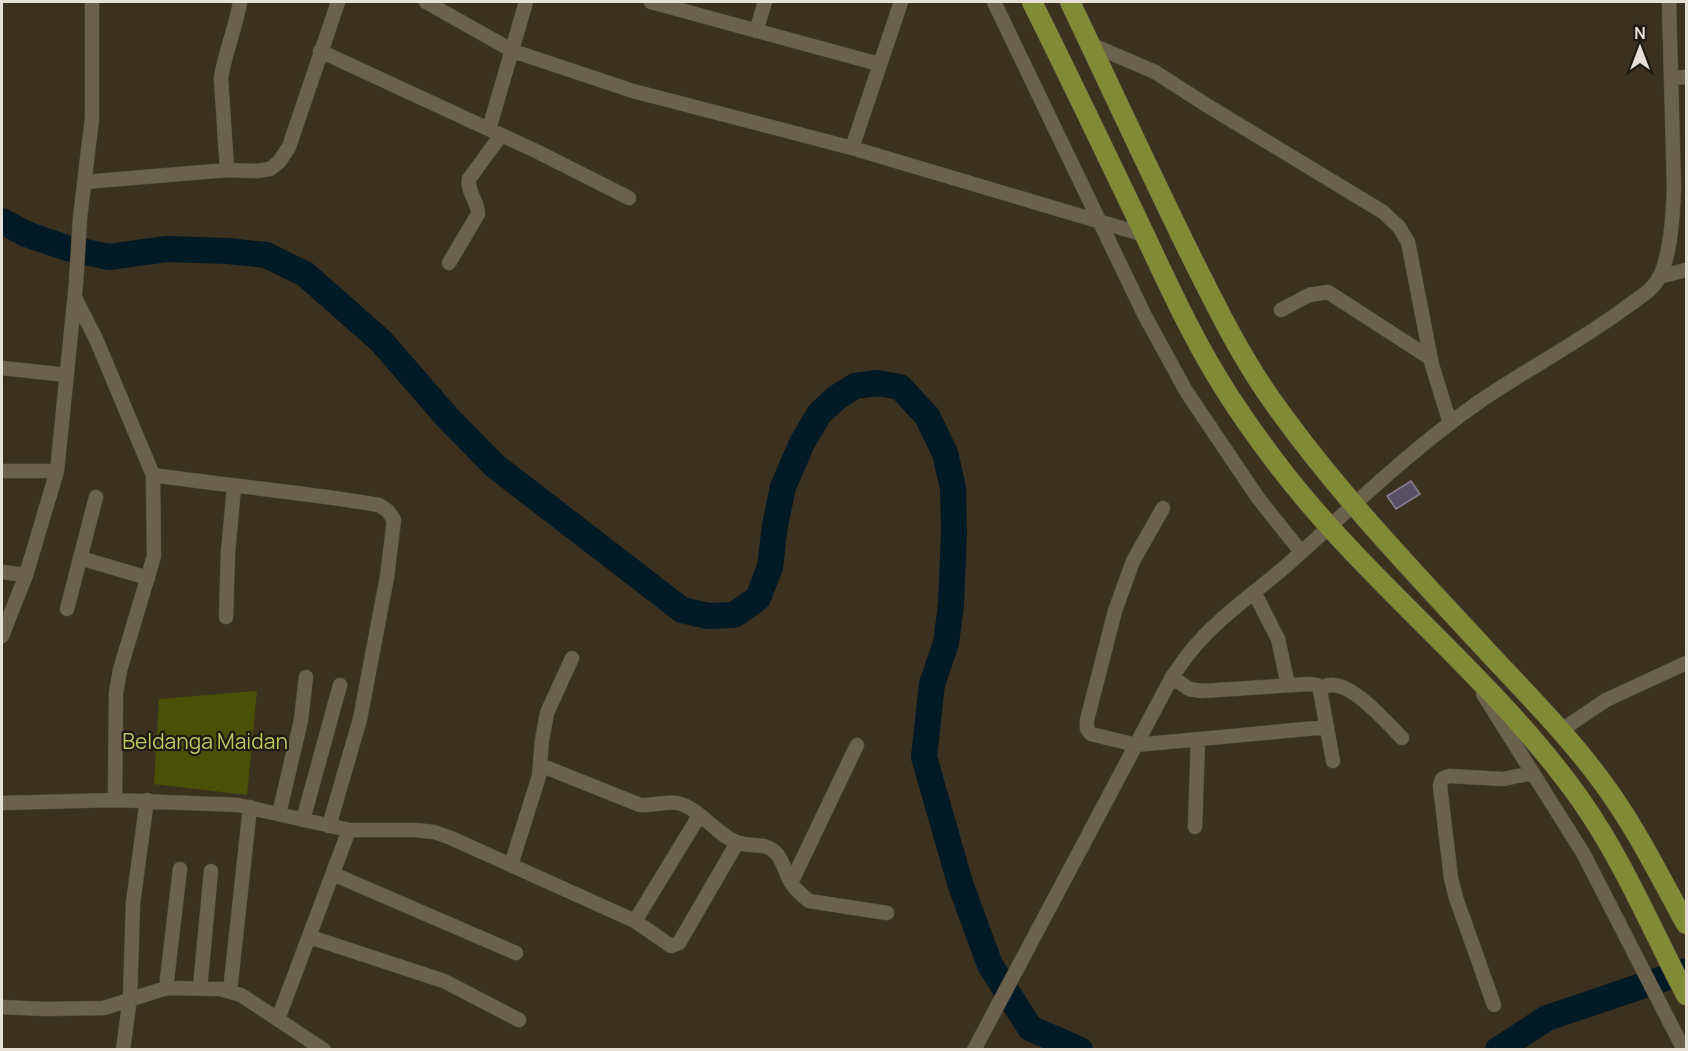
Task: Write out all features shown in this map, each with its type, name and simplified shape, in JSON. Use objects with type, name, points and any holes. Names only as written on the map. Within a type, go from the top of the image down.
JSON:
[{"type":"highway","points":[[1032,2],[1216,375],[1282,470],[1330,527],[1464,666],[1551,762],[1580,799],[1603,834],[1632,887],[1686,995]]},
{"type":"highway","points":[[1070,2],[1174,222],[1247,364],[1300,437],[1354,503],[1560,731],[1601,780],[1626,818],[1686,924]]},
{"type":"street","points":[[2,636],[26,575],[57,471],[75,298],[80,218],[92,118],[92,2]]},
{"type":"street","points":[[227,170],[221,78],[240,2]]},
{"type":"street","points":[[85,182],[227,170],[270,169],[279,162],[289,147],[338,2]]},
{"type":"street","points":[[426,2],[513,51],[633,91],[852,148],[1145,235]]},
{"type":"street","points":[[449,263],[478,214],[478,205],[468,187],[469,179],[495,132],[526,2]]},
{"type":"street","points":[[651,2],[879,64]]},
{"type":"street","points":[[756,31],[765,2]]},
{"type":"street","points":[[852,148],[900,2]]},
{"type":"street","points":[[994,2],[1145,316],[1186,391],[1258,498],[1301,552]]},
{"type":"street","points":[[974,1050],[1172,677],[1191,650],[1354,503],[1450,423],[1479,402],[1601,326],[1648,291],[1659,277],[1667,251],[1674,188],[1669,2]]},
{"type":"street","points":[[1090,44],[1155,72],[1383,212],[1399,227],[1408,242],[1430,358],[1450,423]]},
{"type":"street","points":[[320,51],[495,132],[629,198]]},
{"type":"street","points":[[1671,78],[1686,77]]},
{"type":"street","points":[[1659,277],[1686,270]]},
{"type":"street","points":[[1281,310],[1309,295],[1328,292],[1430,358]]},
{"type":"street","points":[[75,298],[96,339],[153,475],[154,556],[123,660],[116,693],[114,714],[115,800]]},
{"type":"street","points":[[2,368],[67,375]]},
{"type":"street","points":[[2,471],[57,471]]},
{"type":"street","points":[[153,475],[234,487],[296,492],[379,506],[388,511],[393,520],[387,577],[360,719],[329,826]]},
{"type":"street","points":[[226,617],[228,553],[234,487]]},
{"type":"street","points":[[66,609],[96,497]]},
{"type":"street","points":[[1163,508],[1133,561],[1115,611],[1087,720],[1087,729],[1090,734],[1136,745],[1327,727]]},
{"type":"street","points":[[80,558],[148,578]]},
{"type":"street","points":[[2,572],[26,575]]},
{"type":"street","points":[[1254,592],[1278,639],[1288,686]]},
{"type":"street","points":[[511,865],[534,796],[547,713],[572,658]]},
{"type":"street","points":[[1560,731],[1606,700],[1686,663]]},
{"type":"street","points":[[1464,666],[1583,853],[1684,1050]]},
{"type":"street","points":[[279,814],[301,720],[306,677]]},
{"type":"street","points":[[1172,677],[1189,689],[1202,691],[1317,685],[1320,690],[1334,761]]},
{"type":"street","points":[[1320,690],[1332,683],[1349,689],[1402,738]]},
{"type":"street","points":[[303,820],[340,685]]},
{"type":"street","points":[[1195,827],[1198,740]]},
{"type":"street","points":[[791,883],[857,745]]},
{"type":"street","points":[[540,765],[630,802],[653,806],[676,803],[737,843],[758,844],[773,850],[779,857],[791,883],[809,901],[887,914]]},
{"type":"street","points":[[1494,1005],[1451,878],[1440,786],[1442,779],[1449,776],[1503,778],[1533,773]]},
{"type":"street","points":[[123,1050],[130,999],[133,903],[147,800]]},
{"type":"street","points":[[2,803],[147,800],[238,805],[349,830],[434,832],[635,921],[666,944],[675,945],[679,943],[737,843]]},
{"type":"street","points":[[230,991],[250,807]]},
{"type":"street","points":[[635,921],[699,816]]},
{"type":"street","points":[[278,1019],[349,830]]},
{"type":"street","points":[[166,988],[180,869]]},
{"type":"street","points":[[200,988],[211,871]]},
{"type":"street","points":[[333,874],[516,953]]},
{"type":"street","points":[[310,937],[444,981],[519,1020]]},
{"type":"street","points":[[2,1007],[104,1008],[166,988],[230,991],[241,995],[324,1050]]},
{"type":"green space","name":"Beldanga Maidan","points":[[257,691],[247,795],[154,784],[159,699]]},
{"type":"building","points":[[1411,481],[1420,494],[1396,509],[1387,496]]},
{"type":"waterway","points":[[2,221],[26,234],[67,248],[109,257],[167,249],[228,251],[266,255],[305,274],[381,341],[447,417],[495,466],[682,610],[708,616],[734,615],[758,598],[770,567],[775,525],[783,487],[802,443],[819,414],[836,398],[855,386],[877,383],[900,387],[927,416],[945,453],[953,488],[951,605],[946,643],[932,684],[924,757],[960,883],[990,965],[1030,1028],[1080,1050]]},
{"type":"waterway","points":[[1498,1050],[1547,1018],[1686,971]]}]
